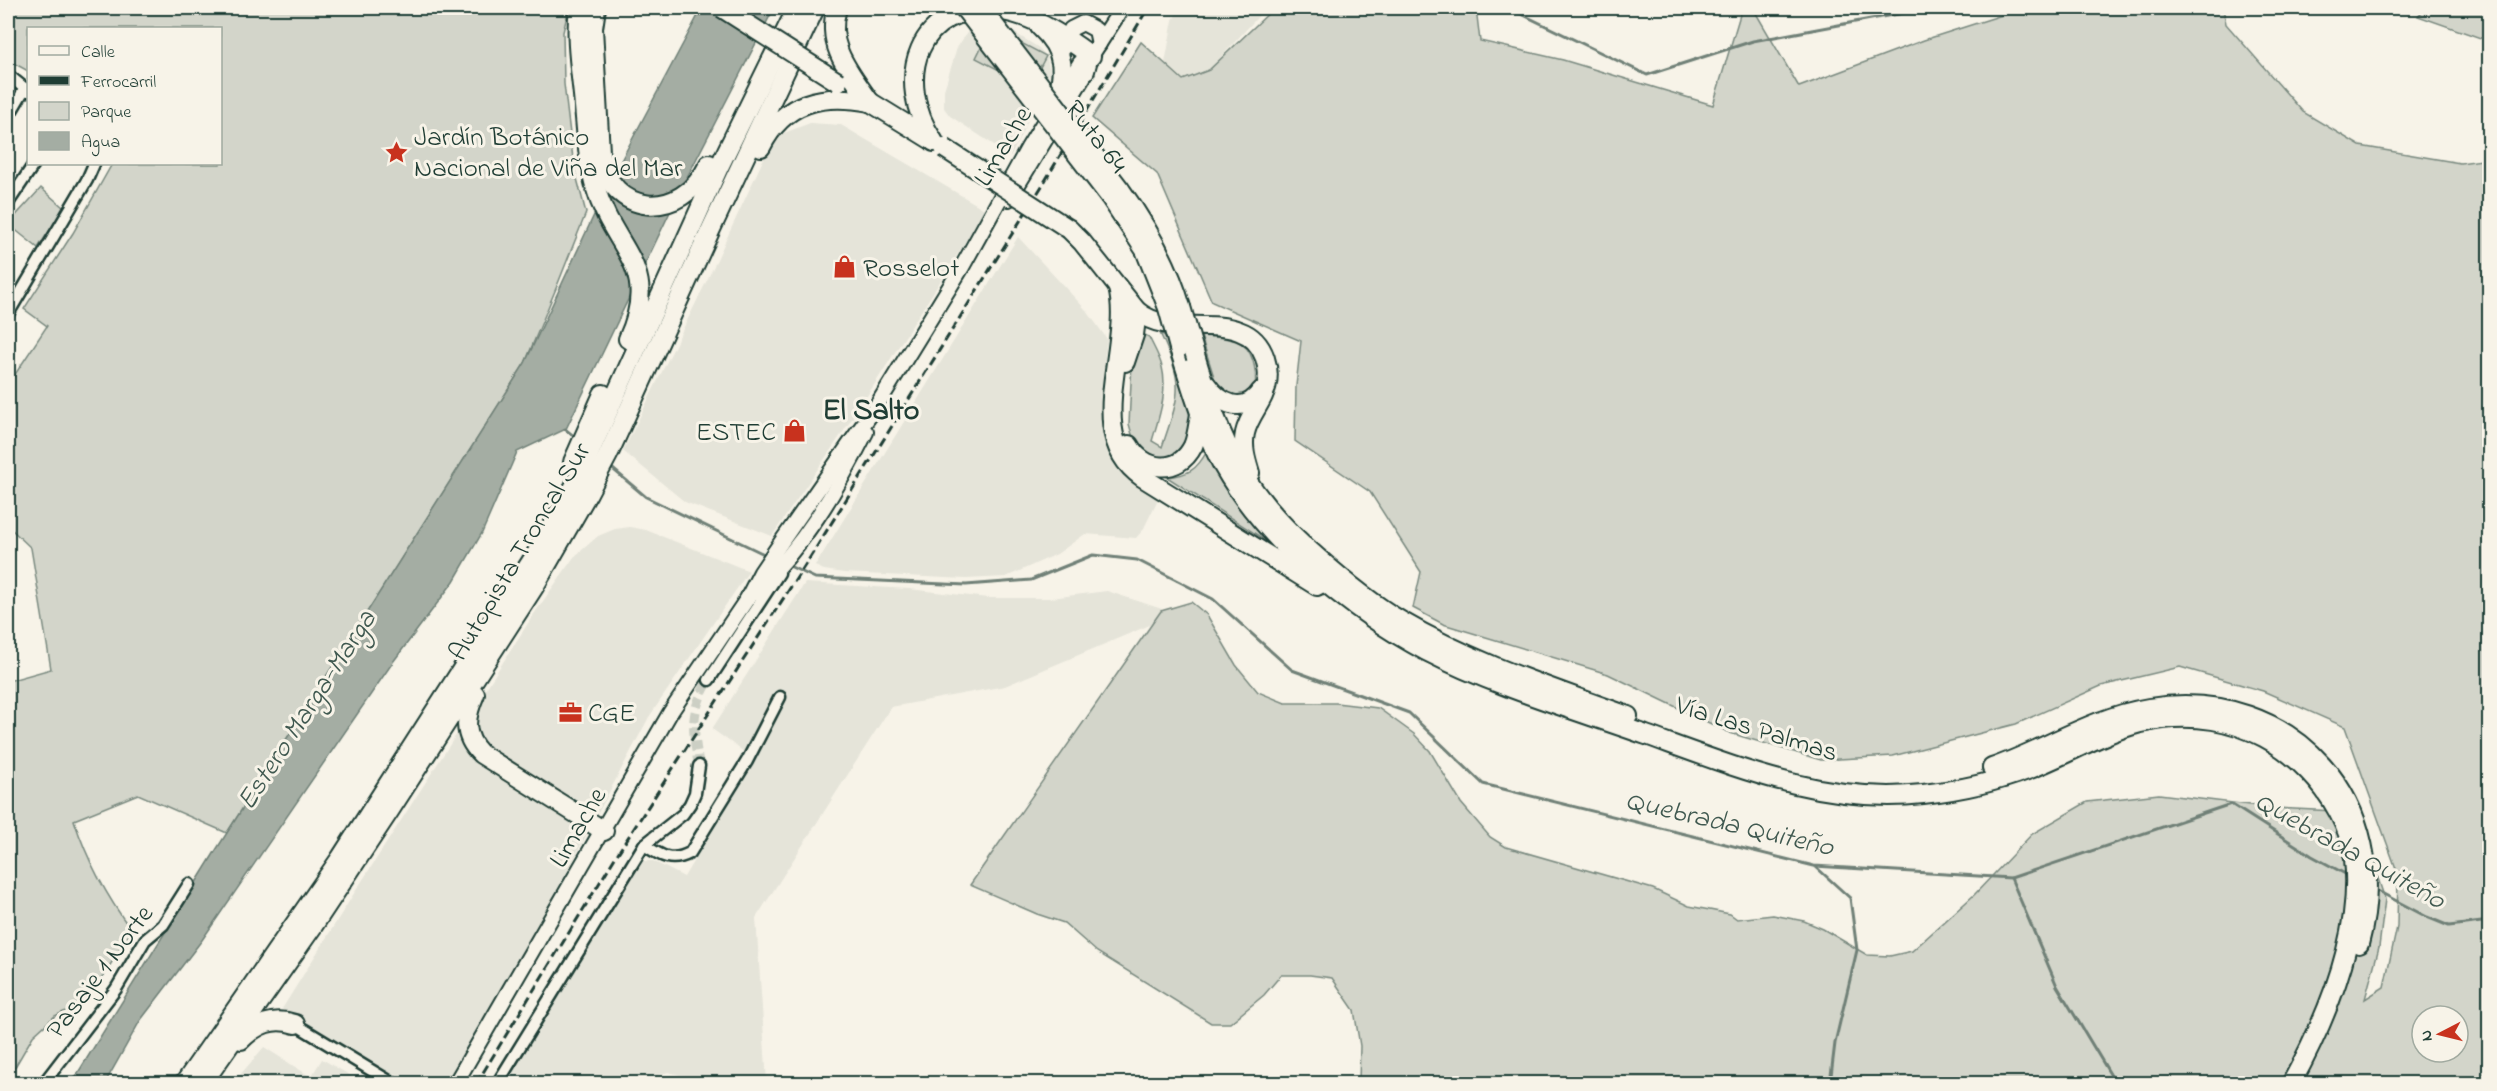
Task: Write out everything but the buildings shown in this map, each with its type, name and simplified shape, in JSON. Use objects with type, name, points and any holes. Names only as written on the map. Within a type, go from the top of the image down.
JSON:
[{"type":"highway","points":[[576,487],[596,445],[637,320],[641,292],[638,271],[603,210],[591,170],[581,77],[579,8]]},
{"type":"highway","points":[[596,8],[593,28],[599,143],[603,169],[612,184],[625,196],[641,203],[668,203],[685,196],[699,184],[789,8]]},
{"type":"highway","points":[[722,8],[1069,229],[1118,288],[1144,315],[1173,325],[1221,327],[1245,333],[1254,339],[1262,351],[1267,368],[1266,382],[1263,396],[1247,423],[1244,445],[1246,463],[1265,505]]},
{"type":"highway","name":"Autopista Troncal Sur","points":[[206,1077],[313,926],[534,587],[576,487],[718,169],[797,8]]},
{"type":"highway","name":"Autopista Troncal Sur","points":[[596,445],[711,229],[815,8]]},
{"type":"highway","points":[[837,8],[833,28],[836,46],[842,60],[870,102]]},
{"type":"highway","name":"Ruta 64","points":[[964,8],[1115,193]]},
{"type":"highway","name":"Ruta 64","points":[[981,8],[1115,193],[1174,308]]},
{"type":"highway","points":[[939,145],[917,110],[912,80],[918,54],[932,32],[950,18],[979,10],[1012,13],[1095,50]]},
{"type":"highway","points":[[1037,24],[1054,43],[1061,61],[1063,75],[1055,105]]},
{"type":"highway","points":[[596,445],[622,436],[661,360],[747,174],[775,124],[788,112],[812,102],[855,99],[870,102]]},
{"type":"highway","points":[[1118,288],[1122,305],[1122,323],[1112,405],[1115,438],[1125,461],[1137,473],[1241,539],[1333,596],[1362,611]]},
{"type":"highway","name":"Vía Las Palmas","points":[[1174,308],[1179,348],[1200,412],[1223,465],[1252,510],[1300,561],[1362,611],[1425,650],[1489,679],[1762,775],[1832,792],[1891,796],[1963,789],[2030,768],[2094,738],[2138,723],[2184,718],[2231,724],[2274,743],[2311,773],[2338,812],[2360,858]]},
{"type":"highway","name":"Vía Las Palmas","points":[[1174,308],[1196,358],[1225,441],[1242,472],[1265,505],[1298,540],[1359,592],[1398,619],[1444,644],[1505,670],[1770,765],[1815,777],[1885,785],[1944,780],[2011,761],[2095,724],[2136,711],[2192,705],[2239,712],[2283,732],[2309,751],[2330,774],[2354,814],[2367,898],[2361,936],[2303,1083]]},
{"type":"highway","points":[[1144,315],[1134,335],[1124,365],[1123,424],[1128,444],[1139,460],[1151,465],[1164,466],[1177,462],[1192,447],[1200,412]]},
{"type":"highway","points":[[1203,380],[1218,398],[1234,405],[1251,401],[1260,393],[1266,382]]},
{"type":"highway","name":"Autopista Troncal Sur","points":[[184,1083],[340,859],[536,554],[576,487]]},
{"type":"highway","points":[[486,661],[466,715],[468,733],[476,749],[604,831]]},
{"type":"highway","name":"Vía Las Palmas","points":[[2291,1083],[2328,1016]]},
{"type":"highway","points":[[206,1077],[257,1026],[276,1021],[295,1024]]},
{"type":"main road","name":"Limache","points":[[962,267],[997,219],[1087,71],[1095,50],[1122,8]]},
{"type":"main road","points":[[1061,61],[1066,38],[1074,26],[1083,23],[1096,30],[1095,50]]},
{"type":"main road","name":"Limache","points":[[455,1083],[604,831],[670,713],[747,599],[774,571],[787,541],[826,503],[854,457],[879,402],[962,267],[990,214],[1080,63],[1095,50]]},
{"type":"street","points":[[8,75],[27,89],[8,117]]},
{"type":"street","points":[[8,202],[33,165]]},
{"type":"street","points":[[8,314],[94,165]]},
{"type":"street","name":"Limache","points":[[709,681],[774,571]]},
{"type":"street","points":[[644,844],[664,858],[681,858],[690,853],[747,761],[780,697]]},
{"type":"street","points":[[497,1083],[644,844],[683,814],[690,804],[695,793],[699,766]]},
{"type":"street","name":"Pasaje 1 Norte","points":[[43,1083],[116,990],[145,940],[163,925],[189,884]]},
{"type":"street","points":[[295,1024],[394,1083]]},
{"type":"shaded area","points":[[1180,8],[1266,8],[1209,70],[1183,80],[1165,63],[1173,20]]},
{"type":"shaded area","points":[[984,24],[1004,26],[1039,48],[1047,57],[1050,73],[1011,156],[950,116],[944,108],[944,90],[957,48],[968,31]]},
{"type":"shaded area","points":[[810,123],[841,125],[986,210],[858,410],[772,536],[685,502],[623,451],[712,270],[770,145],[784,133]]},
{"type":"shaded area","points":[[1018,237],[1087,311],[1107,339],[1103,377],[1103,415],[1111,450],[1161,493],[1143,530],[1136,538],[1085,534],[1057,554],[1006,577],[966,579],[844,573],[815,566]]},
{"type":"shaded area","points":[[630,527],[646,530],[749,571],[649,717],[518,964],[446,1083],[406,1083],[282,1009],[534,614],[574,557],[598,536],[615,529]]},
{"type":"shaded area","points":[[805,583],[909,589],[988,598],[1051,598],[1107,591],[1162,609],[1157,622],[1005,686],[891,707],[756,918],[767,1083],[712,1083],[668,1072],[635,1083],[503,1084],[637,861],[653,861],[684,877],[754,759],[712,729]]},
{"type":"shaded area","points":[[264,1047],[311,1077],[322,1059],[363,1083],[233,1083]]},
{"type":"green space","points":[[8,8],[569,8],[563,32],[564,84],[574,167],[586,213],[525,363],[227,833],[138,794],[74,820],[98,878],[132,931],[103,976],[79,1005],[55,1016],[33,1036],[8,1079],[8,681],[51,669],[31,548],[11,529],[10,382],[47,326],[24,309],[73,233],[111,165],[222,165],[222,27],[27,27],[27,70],[8,60]]},
{"type":"green space","points":[[1274,8],[1476,8],[1480,41],[1563,60],[1713,105],[1742,8],[1753,8],[1799,87],[1924,40],[2024,8],[2223,8],[2226,24],[2303,112],[2360,146],[2460,163],[2489,159],[2489,1083],[1359,1083],[1360,1046],[1354,1010],[1332,978],[1281,975],[1264,995],[1230,1023],[1211,1023],[1097,952],[1064,923],[970,885],[1161,611],[1191,602],[1207,615],[1236,665],[1258,692],[1285,703],[1336,703],[1378,708],[1414,734],[1430,751],[1461,803],[1490,837],[1506,847],[1653,889],[1689,906],[1730,914],[1737,919],[1773,915],[1804,921],[1823,929],[1867,955],[1890,956],[1912,951],[1974,895],[2032,834],[2087,802],[2159,794],[2274,808],[2335,811],[2364,837],[2385,899],[2379,947],[2365,999],[2384,987],[2397,927],[2398,874],[2345,727],[2263,691],[2180,667],[2101,686],[2016,724],[1893,756],[1821,760],[1730,733],[1608,674],[1443,624],[1413,608],[1421,572],[1370,492],[1295,441],[1296,386],[1301,341],[1212,302],[1157,174],[1092,118],[1141,42],[1183,80],[1209,70]]},
{"type":"green space","points":[[2426,8],[2489,8],[2489,41],[2418,16]]},
{"type":"green space","points":[[991,27],[1046,56],[1030,86],[976,58]]},
{"type":"green space","points":[[41,188],[64,208],[38,248],[8,224]]},
{"type":"green space","points":[[1160,333],[1171,339],[1193,420],[1191,438],[1174,456],[1152,461],[1135,445],[1129,424],[1132,362],[1145,335],[1149,337],[1160,359],[1164,376],[1162,404],[1152,441],[1162,447],[1173,414],[1177,390],[1173,366]]},
{"type":"green space","points":[[1201,336],[1218,337],[1242,344],[1253,361],[1255,388],[1245,396],[1235,399],[1222,393],[1215,380]]},
{"type":"green space","points":[[1207,451],[1233,499],[1290,556],[1167,477],[1181,475],[1191,470]]},
{"type":"water","points":[[702,8],[774,8],[682,187],[566,429],[517,452],[482,533],[454,581],[393,662],[202,940],[140,1021],[105,1083],[71,1084],[218,847],[525,363],[608,185]]},
{"type":"waterway","points":[[1509,8],[1647,75],[1753,41],[1930,8]]},
{"type":"waterway","points":[[565,429],[576,438]]},
{"type":"waterway","points":[[608,465],[646,497],[766,555]]},
{"type":"waterway","name":"Quebrada Quiteño","points":[[785,564],[815,578],[966,585],[1031,580],[1093,555],[1137,560],[1213,599],[1292,670],[1409,713],[1483,784],[1814,866],[2011,878],[2231,804],[2312,856],[2349,876]]},
{"type":"waterway","points":[[1816,867],[1850,898],[1857,950],[1835,1043],[1830,1084]]},
{"type":"waterway","points":[[2011,878],[2057,986],[2116,1084]]},
{"type":"waterway","name":"Quebrada Quiteño","points":[[2374,889],[2449,926],[2490,921]]},
{"type":"tunnel","points":[[699,766],[694,732],[695,712],[709,680]]},
{"type":"railway","points":[[476,1084],[616,856],[809,559],[1042,186],[1148,8]]},
{"type":"place","name":"Jardín Botánico Nacional de Viña del Mar","points":[[396,152]]},
{"type":"place","name":"Rosselot","points":[[845,267]]},
{"type":"place","name":"ESTEC","points":[[794,431]]},
{"type":"place","name":"CGE","points":[[570,712]]},
{"type":"district","name":"El Salto","points":[[871,409]]},
{"type":"water label","name":"Estero Marga-Marga","points":[[305,709]]}]
